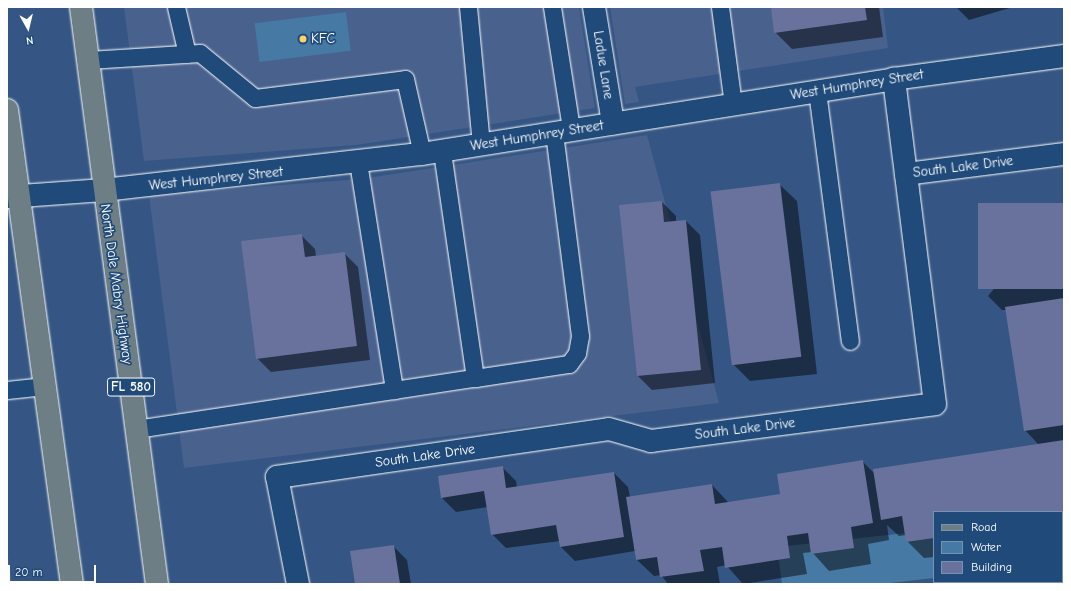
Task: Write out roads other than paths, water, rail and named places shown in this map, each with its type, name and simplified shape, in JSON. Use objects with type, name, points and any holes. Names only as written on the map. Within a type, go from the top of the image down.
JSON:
[{"type":"main road","name":"North Dale Mabry Highway","points":[[81,7],[157,584]]},
{"type":"main road","points":[[7,110],[13,196],[45,386],[72,584]]},
{"type":"street","name":"Ladue Lane","points":[[594,7],[613,123]]},
{"type":"street","name":"West Humphrey Street","points":[[13,196],[104,190],[432,153],[563,130],[894,79],[1064,56]]},
{"type":"street","points":[[894,79],[906,174]]},
{"type":"street","name":"South Lake Drive","points":[[298,584],[277,477],[609,429],[651,441],[935,404],[906,174],[1064,154]]},
{"type":"lane","points":[[176,7],[187,54]]},
{"type":"lane","points":[[468,7],[481,145]]},
{"type":"lane","points":[[136,429],[569,364],[577,354],[580,336],[552,7]]},
{"type":"lane","points":[[720,7],[733,104]]},
{"type":"lane","points":[[88,60],[200,53],[255,98],[404,79],[432,153],[474,378]]},
{"type":"lane","points":[[817,91],[850,341]]},
{"type":"lane","points":[[358,162],[394,390]]},
{"type":"lane","points":[[7,390],[45,386]]},
{"type":"water","points":[[346,12],[351,51],[259,62],[255,23]]},
{"type":"water","points":[[933,530],[933,578],[882,584],[782,584],[777,547]]},
{"type":"water","points":[[1063,552],[1064,584],[1038,583],[1063,583]]},
{"type":"place","name":"KFC","points":[[303,39]]}]
